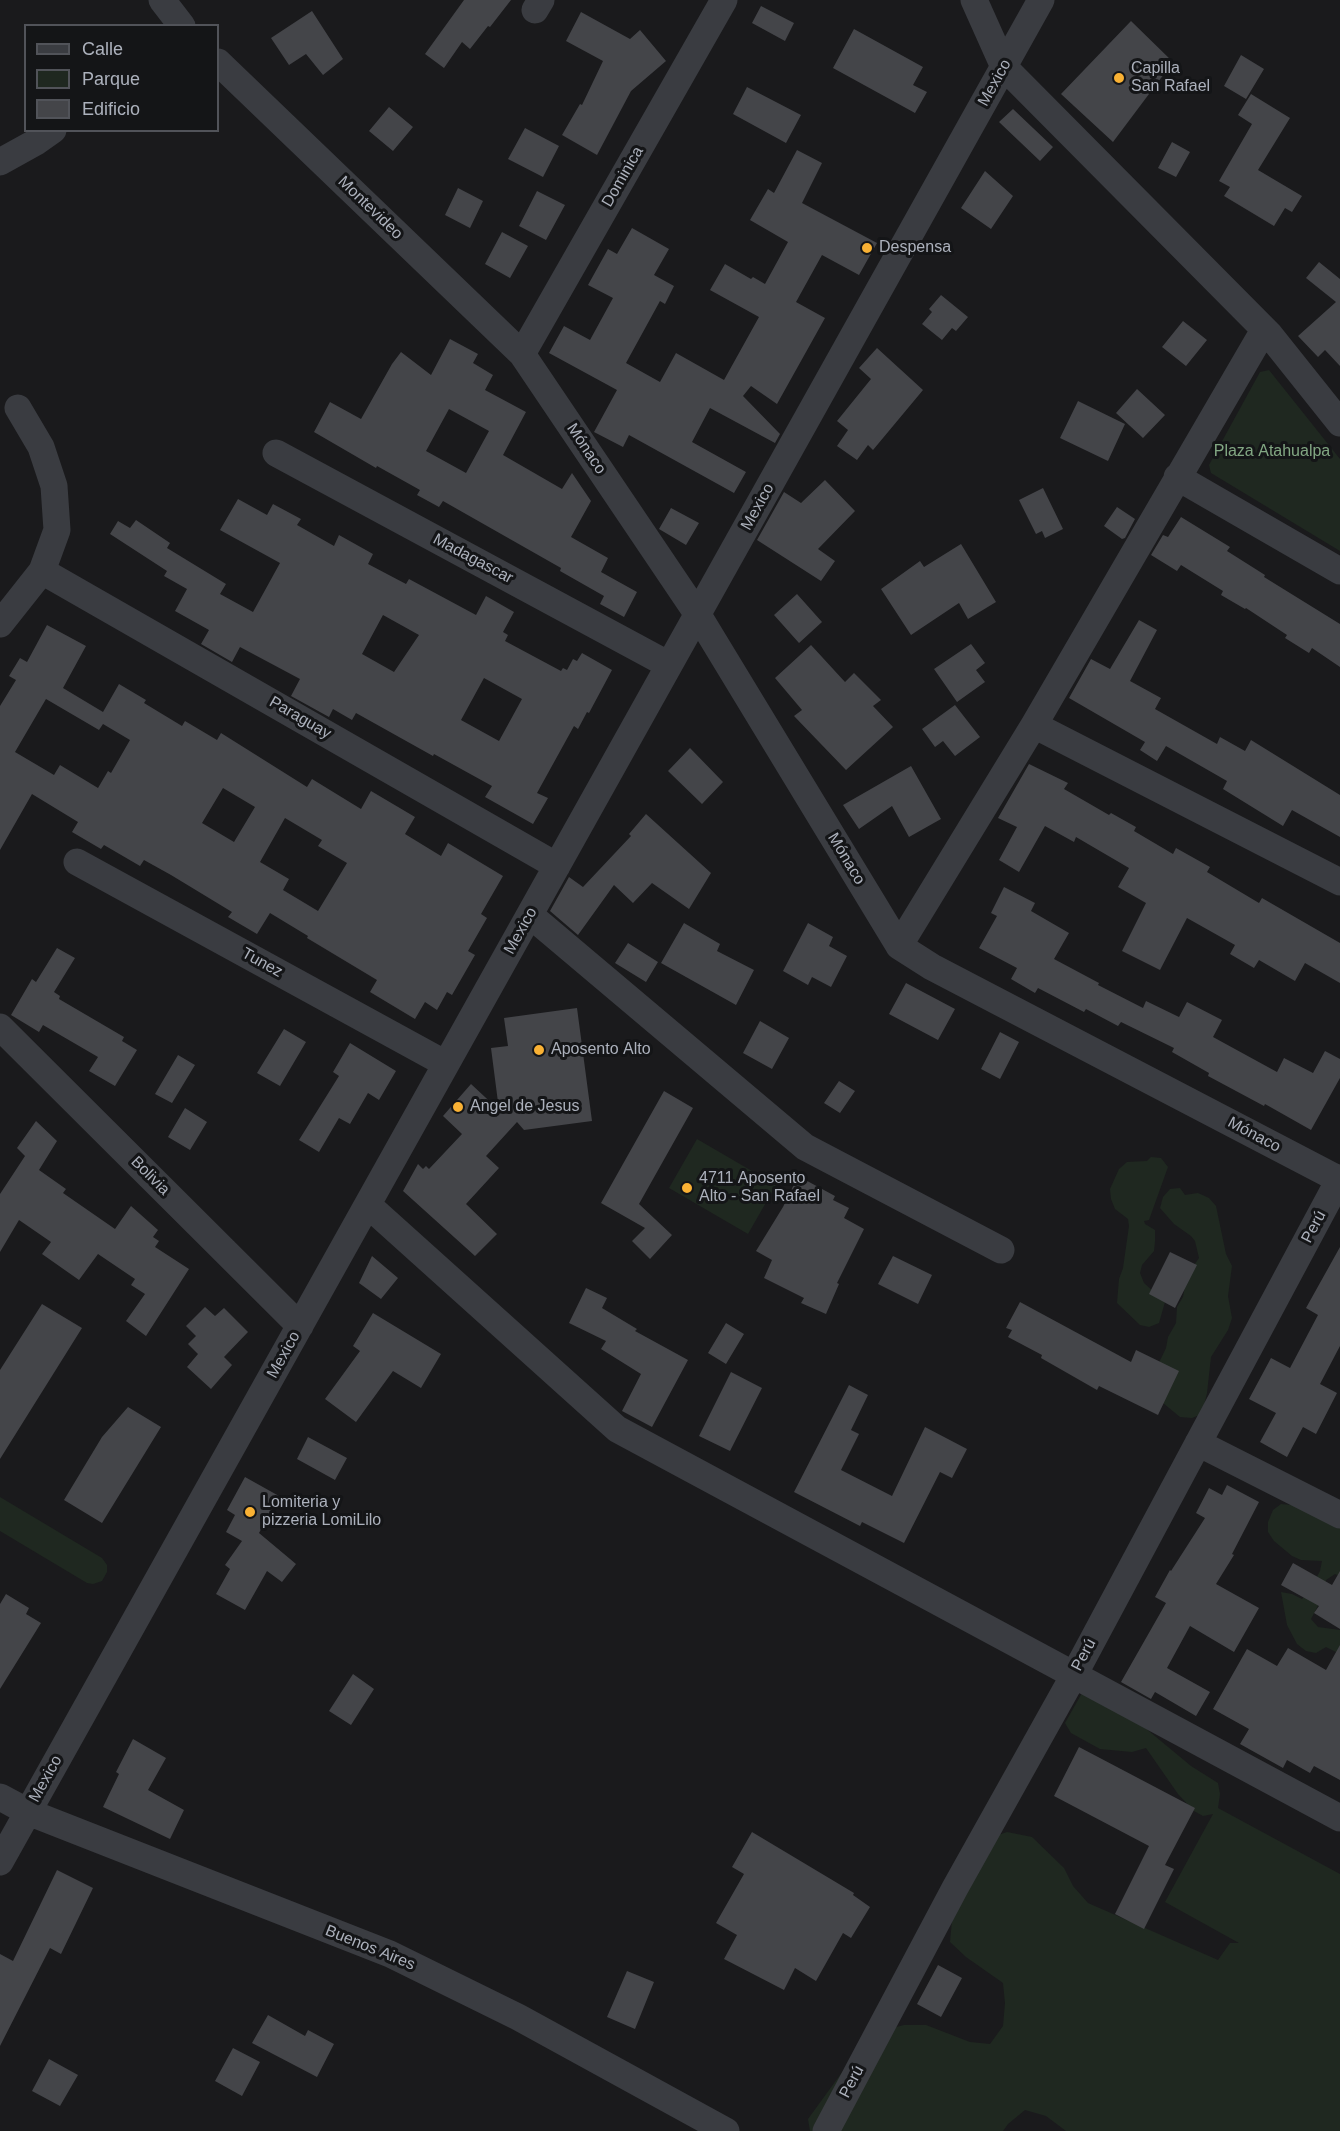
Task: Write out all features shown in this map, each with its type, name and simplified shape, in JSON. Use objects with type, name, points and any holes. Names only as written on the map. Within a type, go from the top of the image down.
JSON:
[{"type":"street","points":[[162,0],[180,24]]},
{"type":"street","name":"Dominica","points":[[522,354],[723,0]]},
{"type":"street","points":[[974,0],[1004,67],[1264,330],[1340,423]]},
{"type":"street","name":"Mexico","points":[[0,1862],[1041,0]]},
{"type":"street","name":"Montevideo","points":[[219,63],[522,354]]},
{"type":"street","points":[[0,162],[50,132]]},
{"type":"street","points":[[899,946],[1034,725],[1264,330]]},
{"type":"street","name":"Mónaco","points":[[522,354],[698,615],[899,946],[932,967],[1340,1179]]},
{"type":"street","points":[[0,624],[42,571],[57,530],[54,486],[41,447],[18,408]]},
{"type":"street","name":"Madagascar","points":[[276,453],[669,665]]},
{"type":"street","points":[[1177,477],[1340,571]]},
{"type":"street","name":"Paraguay","points":[[42,571],[557,866]]},
{"type":"street","points":[[1034,725],[1340,882]]},
{"type":"street","name":"Tunez","points":[[77,862],[446,1064]]},
{"type":"street","points":[[530,915],[805,1147],[1001,1250]]},
{"type":"street","name":"Bolivia","points":[[0,1027],[300,1326]]},
{"type":"street","name":"Perú","points":[[826,2131],[955,1888],[1074,1675],[1340,1179]]},
{"type":"street","points":[[368,1205],[617,1429],[1340,1818]]},
{"type":"street","points":[[1198,1443],[1340,1515]]},
{"type":"street","name":"Buenos Aires","points":[[0,1797],[28,1812],[390,1954],[518,2017],[726,2131]]},
{"type":"green space","name":"Plaza Atahualpa","points":[[1269,370],[1340,459],[1340,551],[1211,473],[1209,465],[1260,372]]},
{"type":"green space","points":[[697,1139],[776,1185],[748,1234],[669,1188]]},
{"type":"green space","points":[[1151,1157],[1161,1158],[1168,1167],[1149,1220],[1144,1221],[1155,1230],[1155,1241],[1154,1251],[1142,1265],[1140,1273],[1144,1283],[1165,1302],[1159,1323],[1149,1327],[1140,1325],[1117,1303],[1129,1226],[1128,1219],[1115,1209],[1110,1189],[1119,1169],[1127,1162],[1147,1161]]},
{"type":"green space","points":[[1180,1188],[1185,1195],[1198,1193],[1209,1198],[1216,1206],[1226,1254],[1232,1266],[1228,1296],[1232,1318],[1228,1330],[1211,1357],[1202,1414],[1192,1418],[1180,1417],[1163,1403],[1155,1371],[1176,1323],[1177,1307],[1183,1297],[1187,1275],[1199,1258],[1195,1241],[1174,1224],[1160,1208],[1163,1197],[1170,1189]]},
{"type":"green space","points":[[0,1497],[102,1558],[107,1565],[107,1572],[102,1581],[87,1583],[0,1531]]},
{"type":"green space","points":[[1281,1504],[1314,1507],[1340,1517],[1340,1576],[1335,1574],[1326,1580],[1321,1600],[1311,1619],[1318,1627],[1340,1630],[1340,1654],[1326,1647],[1316,1653],[1306,1651],[1297,1644],[1287,1625],[1281,1592],[1302,1599],[1309,1592],[1320,1571],[1322,1561],[1301,1560],[1292,1556],[1274,1541],[1268,1532],[1268,1522],[1273,1510]]},
{"type":"green space","points":[[1082,1693],[1138,1722],[1191,1766],[1218,1783],[1220,1794],[1218,1808],[1340,1874],[1340,2131],[1066,2131],[1046,2116],[1025,2110],[1003,2131],[810,2131],[808,2119],[864,2042],[881,2031],[904,2025],[926,2025],[970,2042],[990,2044],[1003,2026],[1005,2003],[1003,1983],[966,1957],[950,1942],[952,1920],[987,1839],[1007,1832],[1032,1837],[1064,1868],[1073,1886],[1088,1903],[1218,1960],[1230,1943],[1239,1943],[1165,1902],[1213,1814],[1203,1816],[1194,1811],[1178,1794],[1146,1748],[1132,1752],[1100,1749],[1071,1733],[1065,1723]]},
{"type":"building","points":[[464,0],[511,0],[470,49],[462,42],[444,68],[425,54]]},
{"type":"building","points":[[761,6],[794,23],[785,41],[752,23]]},
{"type":"building","points":[[312,11],[343,59],[323,75],[306,54],[289,65],[271,38]]},
{"type":"building","points":[[581,12],[630,39],[640,30],[666,61],[631,91],[597,155],[562,135],[580,104],[582,105],[603,61],[566,41]]},
{"type":"building","name":"Capilla San Rafael","points":[[1131,21],[1173,62],[1113,142],[1061,94]]},
{"type":"building","points":[[854,29],[923,67],[913,85],[927,92],[915,113],[833,68]]},
{"type":"building","points":[[1241,55],[1264,69],[1246,99],[1224,86]]},
{"type":"building","points":[[747,87],[801,115],[786,143],[733,114]]},
{"type":"building","points":[[1251,94],[1290,118],[1258,170],[1302,196],[1292,212],[1285,208],[1274,226],[1224,196],[1230,187],[1219,181],[1252,124],[1238,115]]},
{"type":"building","points":[[389,107],[413,127],[393,151],[369,131]]},
{"type":"building","points":[[1013,109],[1053,147],[1040,161],[999,122]]},
{"type":"building","points":[[525,128],[559,146],[543,177],[508,159]]},
{"type":"building","points":[[1172,142],[1190,152],[1176,177],[1158,168]]},
{"type":"building","points":[[797,150],[822,163],[802,203],[877,243],[859,275],[822,255],[796,302],[825,318],[777,404],[751,386],[743,396],[780,434],[775,443],[710,408],[692,442],[746,472],[734,493],[629,435],[623,447],[594,432],[617,390],[549,353],[564,326],[590,340],[613,298],[588,285],[608,249],[617,254],[632,228],[669,249],[654,275],[674,286],[665,304],[660,301],[626,363],[660,382],[676,353],[724,380],[759,317],[710,290],[725,264],[765,284],[788,242],[750,220],[768,189],[774,193]]},
{"type":"building","points":[[985,171],[1013,196],[991,229],[961,208]]},
{"type":"building","points":[[458,188],[483,201],[470,228],[445,215]]},
{"type":"building","points":[[537,191],[565,205],[546,240],[519,226]]},
{"type":"building","points":[[502,232],[528,246],[510,278],[485,264]]},
{"type":"building","points":[[1319,262],[1340,279],[1340,366],[1325,350],[1318,357],[1298,336],[1336,302],[1306,278]]},
{"type":"building","points":[[941,295],[968,317],[956,331],[952,328],[942,340],[922,324],[932,312],[929,309]]},
{"type":"building","points":[[1183,321],[1207,340],[1186,366],[1162,347]]},
{"type":"building","points":[[450,339],[478,354],[473,363],[493,375],[485,390],[526,412],[503,455],[562,489],[572,473],[591,501],[571,537],[608,558],[601,572],[637,592],[624,617],[600,604],[604,596],[560,571],[561,568],[443,501],[439,507],[417,495],[420,490],[377,466],[376,468],[314,432],[330,402],[361,419],[401,352],[431,375]],"holes":[[[449,409],[489,431],[466,473],[426,451]]]},
{"type":"building","points":[[877,348],[923,390],[873,450],[868,445],[857,460],[837,446],[848,430],[837,421],[871,379],[859,368]]},
{"type":"building","points":[[1137,389],[1165,415],[1143,438],[1116,413]]},
{"type":"building","points":[[1078,401],[1125,424],[1108,461],[1060,438]]},
{"type":"building","points":[[825,480],[855,511],[818,549],[835,561],[821,581],[757,540],[784,492],[801,503]]},
{"type":"building","points":[[1043,488],[1063,529],[1045,538],[1042,531],[1036,534],[1019,500]]},
{"type":"building","points":[[238,499],[267,515],[273,504],[301,519],[297,525],[334,546],[339,535],[373,554],[368,564],[406,584],[409,579],[476,615],[486,596],[514,612],[503,632],[508,635],[505,641],[561,671],[563,668],[567,670],[573,659],[577,661],[582,653],[612,670],[589,713],[587,712],[578,729],[574,726],[537,793],[548,798],[533,824],[485,797],[492,786],[434,754],[433,756],[356,713],[352,720],[333,709],[329,717],[291,696],[300,679],[240,647],[232,662],[201,644],[209,630],[175,611],[187,589],[164,576],[167,571],[110,534],[118,521],[130,528],[136,520],[170,543],[167,548],[226,584],[220,594],[253,612],[280,563],[220,530]],"holes":[[[383,615],[419,635],[394,672],[362,654]],[[484,678],[522,699],[499,741],[461,720]]]},
{"type":"building","points":[[1117,507],[1135,519],[1125,538],[1122,539],[1104,526]]},
{"type":"building","points":[[671,508],[699,523],[686,545],[659,529]]},
{"type":"building","points":[[1181,517],[1230,547],[1227,551],[1265,575],[1264,577],[1340,624],[1340,667],[1312,648],[1309,653],[1285,638],[1287,635],[1246,608],[1221,595],[1223,591],[1181,565],[1177,571],[1151,555],[1163,535],[1168,537]]},
{"type":"building","points":[[961,544],[996,602],[968,619],[959,603],[911,635],[881,589],[920,561],[924,567]]},
{"type":"building","points":[[797,594],[822,622],[799,643],[774,615]]},
{"type":"building","points":[[1139,620],[1157,630],[1130,681],[1161,698],[1155,709],[1217,744],[1220,737],[1245,751],[1251,740],[1340,795],[1340,837],[1292,810],[1283,826],[1223,789],[1227,781],[1166,746],[1157,761],[1140,750],[1145,742],[1069,698],[1091,659],[1110,669]]},
{"type":"building","points":[[47,625],[86,646],[63,688],[103,712],[119,684],[146,700],[144,703],[182,726],[185,721],[217,740],[221,733],[307,787],[312,779],[361,809],[371,791],[415,817],[405,834],[441,856],[448,843],[503,876],[481,914],[487,918],[468,951],[475,955],[452,995],[447,992],[437,1010],[425,1002],[415,1019],[370,992],[377,980],[270,913],[257,934],[228,917],[232,912],[144,860],[140,866],[104,845],[101,849],[72,832],[78,822],[32,794],[0,850],[0,706],[16,680],[9,676],[20,658],[27,662]],"holes":[[[46,699],[99,730],[103,724],[130,740],[111,773],[108,771],[98,788],[60,765],[54,775],[15,752]],[[223,788],[255,807],[234,842],[202,823]],[[285,818],[322,840],[318,846],[347,863],[318,911],[283,890],[289,879],[260,862]]]},
{"type":"building","points":[[971,644],[985,663],[976,670],[985,682],[957,702],[934,669]]},
{"type":"building","points":[[811,645],[845,682],[854,673],[881,700],[873,706],[893,727],[846,770],[794,716],[802,710],[775,678]]},
{"type":"building","points":[[955,705],[980,737],[955,756],[943,741],[935,747],[922,729]]},
{"type":"building","points":[[690,748],[723,782],[702,804],[668,771]]},
{"type":"building","points":[[1029,764],[1068,783],[1064,789],[1109,815],[1111,813],[1136,827],[1134,831],[1173,854],[1176,848],[1210,867],[1207,872],[1259,903],[1262,898],[1340,943],[1340,983],[1305,963],[1295,981],[1259,960],[1254,968],[1230,954],[1235,945],[1187,918],[1160,970],[1122,951],[1146,903],[1118,887],[1129,868],[1076,837],[1074,842],[1045,826],[1019,872],[999,860],[1017,827],[998,818]]},
{"type":"building","points":[[911,766],[941,819],[909,837],[892,806],[859,829],[843,805]]},
{"type":"building","points":[[646,814],[711,873],[689,909],[652,883],[633,903],[614,885],[578,935],[550,911],[569,877],[583,887],[631,836],[629,834]]},
{"type":"building","points":[[1004,887],[1035,903],[1031,911],[1069,933],[1054,959],[1099,983],[1098,985],[1143,1008],[1146,1001],[1179,1017],[1187,1002],[1222,1020],[1213,1037],[1277,1072],[1284,1058],[1313,1073],[1325,1051],[1340,1059],[1340,1078],[1311,1130],[1208,1076],[1209,1073],[1172,1052],[1174,1048],[1121,1022],[1118,1026],[1086,1009],[1084,1012],[1038,988],[1035,993],[1011,979],[1017,968],[979,948],[997,916],[991,913]]},
{"type":"building","points":[[684,923],[720,944],[717,951],[754,970],[736,1005],[661,963]]},
{"type":"building","points":[[808,923],[833,937],[829,946],[847,956],[831,987],[812,977],[808,985],[783,971]]},
{"type":"building","points":[[628,943],[658,962],[646,982],[615,963]]},
{"type":"building","points":[[57,948],[75,958],[54,992],[60,996],[59,999],[124,1037],[122,1041],[137,1050],[115,1086],[89,1071],[98,1057],[43,1025],[39,1032],[11,1015],[32,979],[36,982]]},
{"type":"building","points":[[906,983],[955,1009],[938,1040],[889,1014]]},
{"type":"building","points":[[577,1008],[592,1121],[524,1130],[517,1122],[486,1156],[499,1168],[466,1204],[497,1234],[475,1256],[403,1191],[418,1164],[423,1169],[426,1166],[429,1169],[462,1134],[443,1116],[471,1084],[499,1110],[491,1048],[508,1046],[504,1018]]},
{"type":"building","points":[[760,1021],[789,1038],[772,1069],[743,1053]]},
{"type":"building","points":[[284,1029],[306,1042],[280,1086],[257,1073]]},
{"type":"building","points":[[1000,1032],[1019,1042],[1000,1079],[981,1069]]},
{"type":"building","points":[[350,1043],[396,1071],[379,1100],[368,1093],[350,1124],[339,1118],[319,1152],[299,1140],[339,1076],[333,1072]]},
{"type":"building","points":[[178,1055],[195,1065],[172,1103],[155,1094]]},
{"type":"building","points":[[839,1081],[855,1091],[840,1113],[824,1103]]},
{"type":"building","points":[[664,1091],[693,1108],[639,1204],[672,1235],[650,1259],[632,1241],[645,1228],[601,1203]]},
{"type":"building","points":[[185,1108],[207,1122],[190,1150],[168,1137]]},
{"type":"building","points":[[36,1121],[57,1141],[39,1170],[66,1189],[63,1193],[115,1229],[131,1206],[158,1230],[153,1237],[159,1241],[155,1247],[189,1269],[146,1336],[126,1321],[145,1294],[131,1285],[135,1279],[98,1254],[79,1280],[42,1254],[51,1242],[19,1220],[0,1252],[0,1194],[25,1156],[17,1148]]},
{"type":"building","points":[[798,1176],[835,1196],[833,1200],[849,1208],[844,1218],[864,1229],[837,1283],[839,1284],[826,1314],[801,1303],[804,1298],[764,1278],[772,1260],[756,1251],[783,1207]]},
{"type":"building","points":[[1340,1247],[1340,1346],[1320,1384],[1337,1393],[1316,1434],[1303,1427],[1287,1457],[1260,1442],[1276,1413],[1249,1399],[1271,1358],[1290,1368],[1318,1315],[1306,1308]]},
{"type":"building","points":[[1170,1252],[1197,1265],[1175,1308],[1149,1294]]},
{"type":"building","points":[[372,1256],[398,1278],[381,1299],[359,1283]]},
{"type":"building","points":[[893,1256],[932,1275],[918,1304],[878,1284]]},
{"type":"building","points":[[586,1288],[607,1298],[602,1308],[637,1329],[635,1331],[688,1360],[652,1427],[622,1411],[641,1374],[601,1349],[606,1341],[569,1323]]},
{"type":"building","points":[[1020,1302],[1131,1362],[1136,1350],[1179,1371],[1158,1415],[1099,1386],[1097,1390],[1041,1358],[1042,1355],[1008,1337],[1012,1330],[1006,1328]]},
{"type":"building","points":[[42,1304],[82,1328],[0,1459],[0,1370]]},
{"type":"building","points":[[205,1307],[215,1316],[224,1308],[248,1332],[224,1357],[232,1365],[211,1389],[187,1367],[198,1354],[188,1344],[196,1336],[186,1326]]},
{"type":"building","points":[[373,1313],[441,1354],[421,1388],[393,1371],[356,1422],[325,1399],[360,1351],[353,1346]]},
{"type":"building","points":[[726,1323],[744,1334],[726,1364],[708,1353]]},
{"type":"building","points":[[731,1372],[762,1388],[730,1451],[699,1436]]},
{"type":"building","points":[[849,1385],[868,1395],[851,1430],[859,1434],[841,1470],[892,1496],[925,1427],[967,1449],[952,1478],[940,1472],[904,1543],[862,1522],[860,1526],[794,1492]]},
{"type":"building","points":[[128,1407],[161,1427],[102,1523],[64,1500],[102,1437]]},
{"type":"building","points":[[308,1437],[347,1458],[335,1480],[297,1459]]},
{"type":"building","points":[[245,1477],[279,1496],[259,1533],[296,1564],[282,1582],[267,1571],[245,1610],[216,1594],[230,1569],[225,1565],[242,1541],[226,1532],[235,1515],[227,1510]]},
{"type":"building","points":[[1227,1485],[1259,1502],[1232,1554],[1234,1555],[1216,1584],[1259,1608],[1234,1652],[1190,1626],[1167,1668],[1210,1692],[1196,1716],[1155,1692],[1151,1699],[1121,1682],[1166,1603],[1155,1597],[1205,1518],[1196,1513],[1209,1488],[1222,1495]]},
{"type":"building","points":[[1293,1563],[1332,1585],[1340,1571],[1340,1629],[1314,1613],[1319,1606],[1281,1585]]},
{"type":"building","points":[[6,1594],[29,1608],[26,1614],[41,1623],[0,1689],[0,1604]]},
{"type":"building","points":[[1340,1645],[1340,1780],[1314,1766],[1310,1773],[1287,1760],[1283,1768],[1240,1744],[1249,1729],[1213,1709],[1247,1649],[1277,1666],[1288,1648],[1326,1670]]},
{"type":"building","points":[[353,1674],[374,1689],[351,1725],[329,1711]]},
{"type":"building","points":[[133,1739],[166,1758],[148,1790],[184,1810],[170,1839],[103,1807],[119,1774],[116,1772]]},
{"type":"building","points":[[1079,1747],[1195,1808],[1165,1865],[1174,1869],[1144,1929],[1115,1914],[1149,1846],[1054,1796]]},
{"type":"building","points":[[752,1832],[854,1893],[853,1895],[870,1907],[851,1938],[843,1933],[816,1981],[795,1968],[784,1990],[724,1959],[737,1935],[716,1923],[744,1874],[732,1867]]},
{"type":"building","points":[[57,1870],[93,1888],[61,1954],[50,1948],[0,2046],[0,1954],[13,1961]]},
{"type":"building","points":[[938,1965],[962,1978],[941,2017],[917,2004]]},
{"type":"building","points":[[627,1971],[654,1982],[635,2029],[607,2017]]},
{"type":"building","points":[[268,2015],[305,2036],[308,2030],[334,2044],[317,2077],[252,2043]]},
{"type":"building","points":[[233,2048],[260,2062],[242,2096],[215,2081]]},
{"type":"building","points":[[49,2059],[78,2075],[60,2106],[32,2091]]},
{"type":"place","name":"Capilla San Rafael","points":[[1119,78]]},
{"type":"place","name":"Despensa","points":[[867,248]]},
{"type":"place","name":"Aposento Alto","points":[[539,1050]]},
{"type":"place","name":"Angel de Jesus","points":[[458,1107]]},
{"type":"place","name":"4711 Aposento Alto - San Rafael","points":[[687,1188]]},
{"type":"place","name":"Lomiteria y pizzeria LomiLilo","points":[[250,1512]]}]
